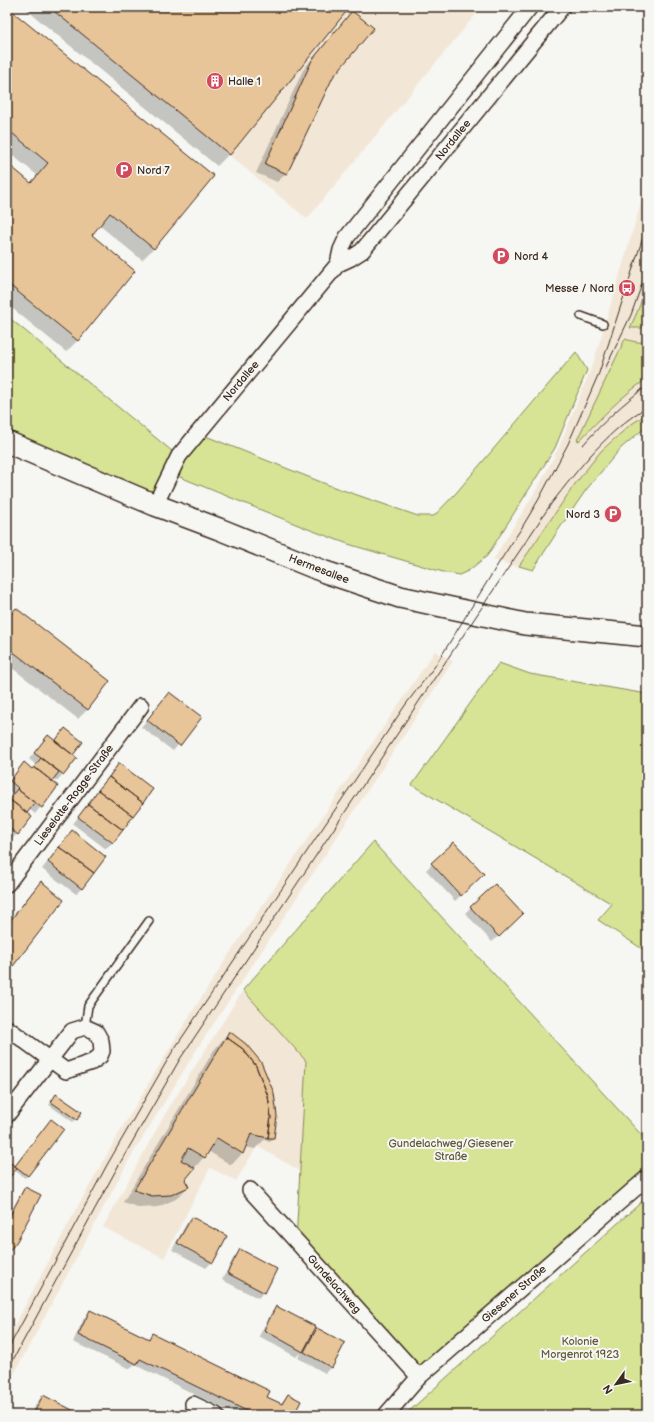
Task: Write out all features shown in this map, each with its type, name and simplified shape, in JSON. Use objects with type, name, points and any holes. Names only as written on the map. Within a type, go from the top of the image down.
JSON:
[{"type":"main road","name":"Hermesallee","points":[[7,442],[155,505],[325,572],[400,597],[525,624],[647,636]]},
{"type":"street","name":"Nordallee","points":[[338,264],[341,250],[347,238],[530,7]]},
{"type":"street","name":"Nordallee","points":[[155,505],[179,456],[338,264],[352,258],[362,251],[562,7]]},
{"type":"street","name":"Lieselotte-Rogge-Straße","points":[[7,884],[141,706]]},
{"type":"street","points":[[7,1028],[50,1060],[66,1071],[96,1059],[100,1056],[102,1051],[101,1041],[96,1032],[85,1027],[72,1031],[50,1060],[7,1115]]},
{"type":"street","name":"Giesener Straße","points":[[386,1415],[419,1377],[647,1178]]},
{"type":"street","name":"Gundelachweg","points":[[250,1190],[419,1377]]},
{"type":"street","points":[[193,1404],[216,1415]]},
{"type":"lane","points":[[581,316],[603,324]]},
{"type":"lane","points":[[85,1027],[88,1006],[150,921]]},
{"type":"shaded area","points":[[49,7],[482,7],[307,219]]},
{"type":"shaded area","points":[[647,183],[647,414],[630,425],[601,451],[575,484],[518,567],[493,560],[541,482],[559,447],[594,361]]},
{"type":"shaded area","points":[[435,651],[453,661],[197,1049],[129,1160],[7,1387],[7,1340],[73,1215],[122,1128],[177,1036],[228,956]]},
{"type":"shaded area","points":[[243,990],[306,1061],[300,1171],[257,1146],[236,1181],[210,1168],[164,1258],[103,1227],[165,1114]]},
{"type":"green space","points":[[647,285],[647,326],[641,328],[630,328],[638,310]]},
{"type":"green space","points":[[7,316],[178,456],[198,433],[331,486],[418,516],[434,516],[456,493],[576,352],[587,370],[555,448],[487,556],[468,571],[459,575],[443,572],[348,544],[170,473],[155,505],[7,442]]},
{"type":"green space","points":[[625,339],[639,342],[647,341],[647,379],[620,400],[579,441],[577,440]]},
{"type":"green space","points":[[647,414],[647,426],[621,448],[586,490],[533,570],[519,566],[575,484],[601,451],[630,425]]},
{"type":"green space","points":[[499,663],[530,674],[647,694],[647,952],[598,920],[612,904],[412,785]]},
{"type":"green space","name":"Gundelachweg/Giesener Straße","points":[[373,842],[647,1141],[647,1178],[419,1377],[296,1241],[306,1061],[243,990]]},
{"type":"green space","name":"Kolonie Morgenrot 1923","points":[[647,1197],[647,1415],[406,1414]]},
{"type":"building","name":"Nord 7","points":[[7,7],[214,176],[154,249],[110,213],[92,235],[135,271],[78,341],[7,283],[7,163],[31,183],[48,163],[7,129]]},
{"type":"building","name":"Halle 1","points":[[49,7],[350,7],[230,155]]},
{"type":"building","points":[[352,11],[374,28],[333,77],[287,174],[265,164],[312,60]]},
{"type":"building","points":[[16,608],[110,681],[88,710],[7,647],[7,619]]},
{"type":"building","points":[[169,692],[202,717],[180,746],[147,720]]},
{"type":"building","points":[[65,728],[83,742],[73,755],[55,741]]},
{"type":"building","points":[[48,735],[77,758],[64,775],[34,753]]},
{"type":"building","points":[[41,758],[59,772],[52,781],[34,767]]},
{"type":"building","points":[[24,762],[32,769],[34,767],[58,786],[42,808],[17,789],[18,788],[10,781]]},
{"type":"building","points":[[119,763],[153,789],[143,803],[109,777]]},
{"type":"building","points":[[109,777],[143,803],[133,816],[98,790]]},
{"type":"building","points":[[17,789],[35,803],[27,813],[9,799]]},
{"type":"building","points":[[98,790],[133,816],[123,830],[88,804]]},
{"type":"building","points":[[9,799],[32,817],[18,835],[7,826],[7,800]]},
{"type":"building","points":[[88,804],[123,830],[113,843],[78,817]]},
{"type":"building","points":[[72,830],[106,857],[94,873],[59,847]]},
{"type":"building","points":[[454,842],[484,874],[461,896],[431,863]]},
{"type":"building","points":[[59,847],[94,873],[82,889],[48,862]]},
{"type":"building","points":[[41,881],[64,900],[7,974],[7,925]]},
{"type":"building","points":[[495,884],[523,914],[499,937],[470,907]]},
{"type":"building","points":[[229,1031],[246,1044],[261,1062],[274,1093],[277,1116],[274,1138],[268,1138],[271,1117],[268,1096],[256,1066],[243,1049],[226,1037]]},
{"type":"building","points":[[226,1037],[243,1049],[256,1066],[268,1096],[271,1117],[268,1138],[251,1134],[243,1154],[217,1138],[205,1158],[188,1148],[181,1160],[195,1168],[185,1180],[189,1187],[171,1195],[152,1196],[134,1190]]},
{"type":"building","points":[[56,1094],[82,1112],[77,1120],[51,1102]]},
{"type":"building","points":[[51,1119],[64,1129],[28,1176],[15,1166]]},
{"type":"building","points":[[7,1160],[17,1168],[7,1181]]},
{"type":"building","points":[[25,1187],[41,1195],[17,1241],[7,1254],[7,1221]]},
{"type":"building","points":[[192,1217],[227,1236],[213,1263],[177,1243]]},
{"type":"building","points":[[240,1249],[277,1269],[265,1293],[227,1273]]},
{"type":"building","points":[[276,1306],[316,1327],[303,1352],[264,1330]]},
{"type":"building","points":[[90,1310],[149,1339],[152,1333],[270,1391],[267,1397],[282,1404],[288,1394],[301,1401],[294,1415],[255,1415],[140,1359],[137,1364],[78,1335]]},
{"type":"building","points":[[317,1328],[345,1343],[332,1368],[304,1352]]},
{"type":"building","points":[[43,1395],[82,1415],[33,1415]]},
{"type":"tram line","points":[[7,1351],[107,1165],[171,1054],[406,704],[435,666],[539,499],[568,444],[599,373],[647,225]]},
{"type":"tram line","points":[[605,369],[631,315],[647,270]]},
{"type":"tram line","points":[[583,445],[613,414],[647,386]]},
{"type":"tram line","points":[[7,1371],[116,1170],[180,1059],[551,504],[583,464],[607,438],[633,416],[647,407]]},
{"type":"place","name":"Halle 1","points":[[215,81]]},
{"type":"place","name":"Nord 7","points":[[124,170]]},
{"type":"place","name":"Nord 4","points":[[501,256]]},
{"type":"place","name":"Messe / Nord","points":[[627,288]]},
{"type":"place","name":"Nord 3","points":[[613,514]]}]
